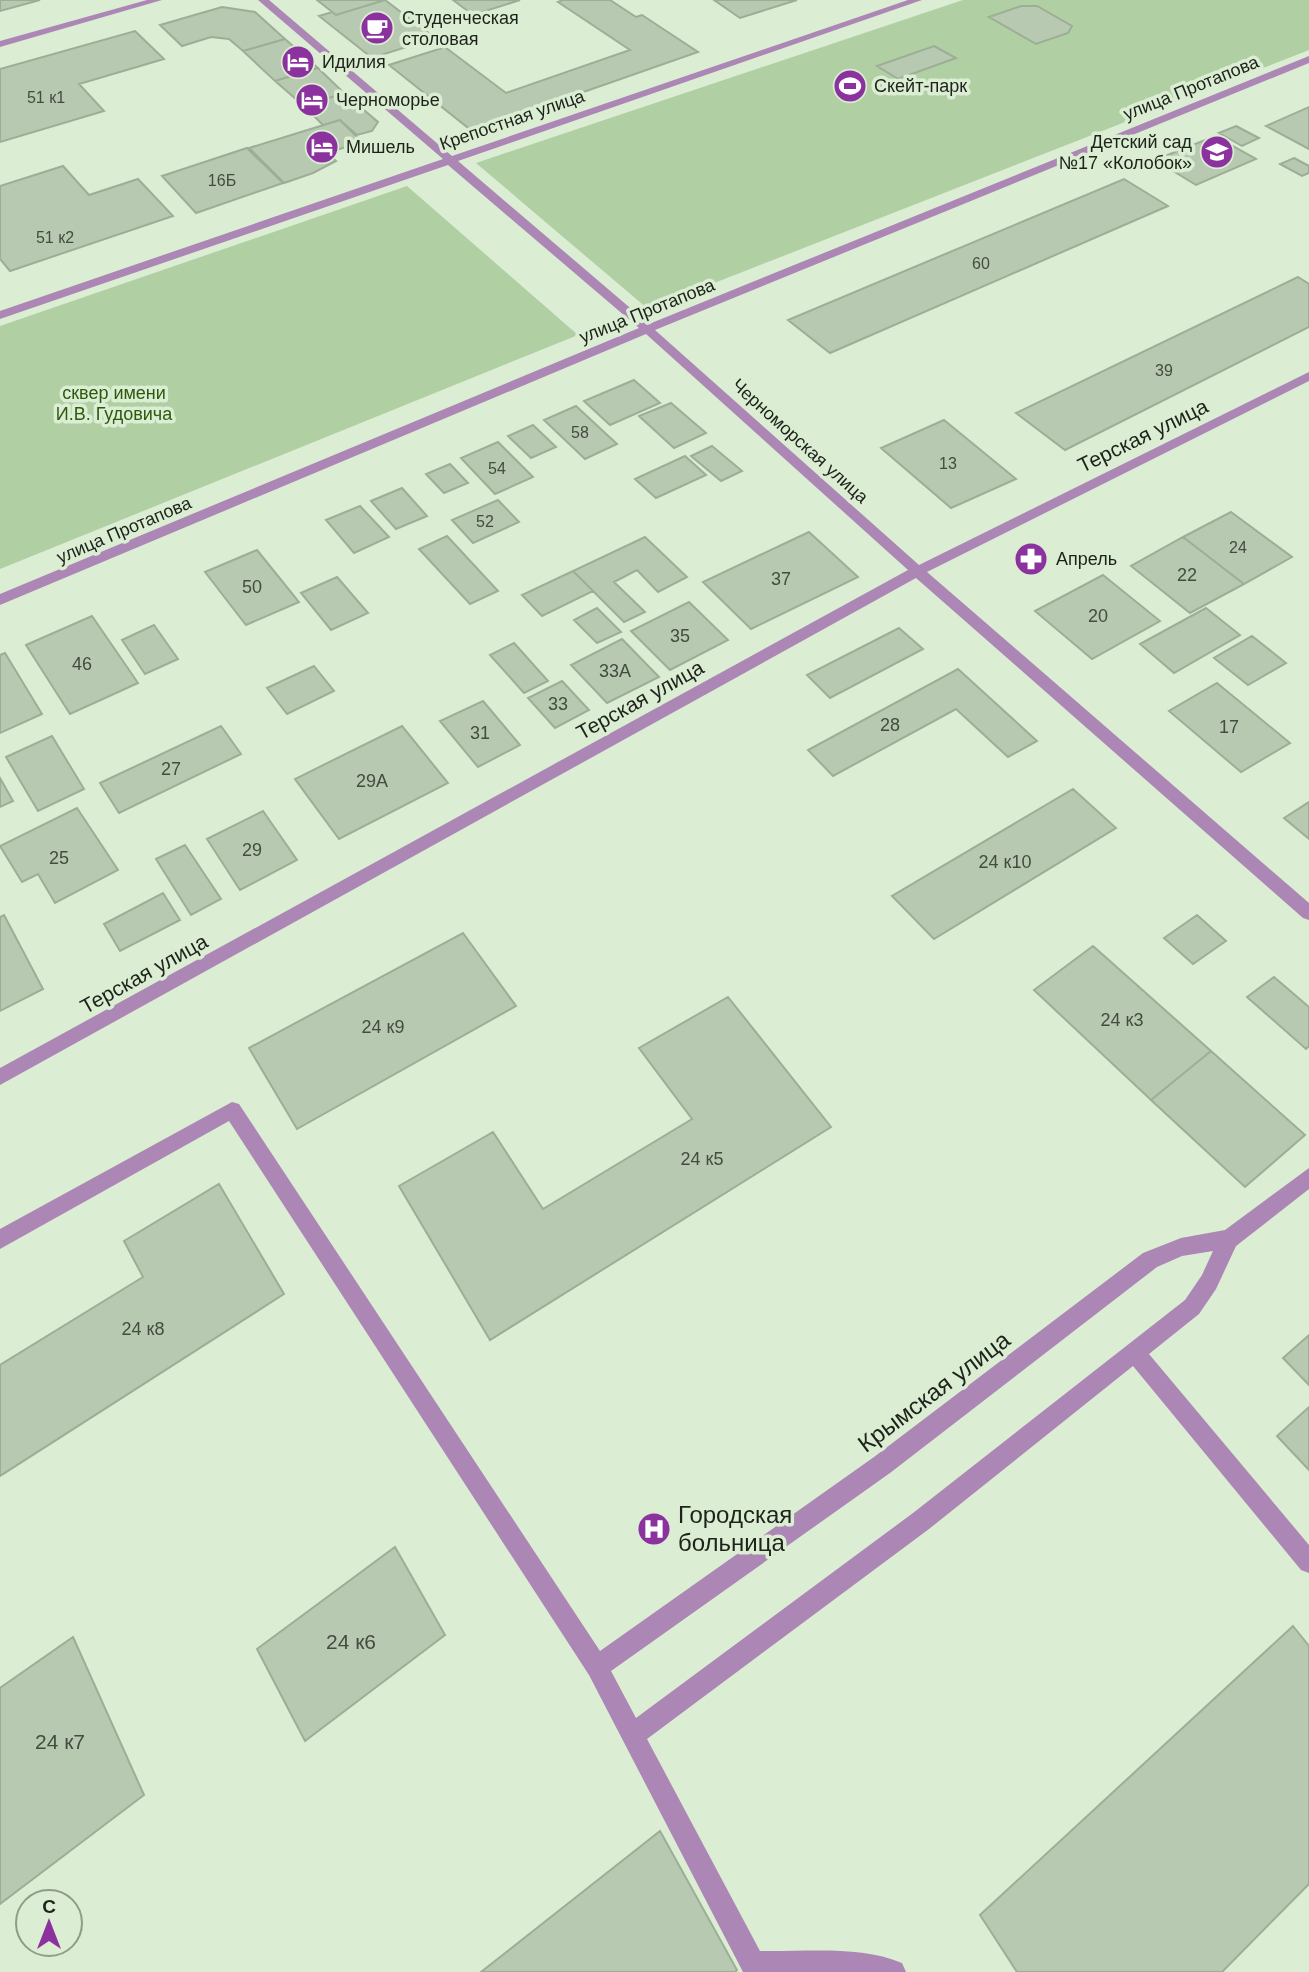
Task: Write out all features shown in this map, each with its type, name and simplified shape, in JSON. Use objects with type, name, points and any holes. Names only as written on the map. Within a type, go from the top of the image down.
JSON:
[{"type":"street","points":[[0,44],[157,0]]},
{"type":"street","name":"Черноморская улица","points":[[263,0],[648,331],[1309,913]]},
{"type":"street","name":"Крепостная улица","points":[[0,314],[917,0]]},
{"type":"street","name":"улица Протапова","points":[[0,600],[606,346],[1309,59]]},
{"type":"street","name":"Терская улица","points":[[0,1077],[918,571],[1309,376]]},
{"type":"street","points":[[0,1240],[232,1110],[597,1667],[755,1968],[855,1966],[893,1972]]},
{"type":"street","name":"Крымская улица","points":[[597,1667],[882,1465],[1150,1260],[1181,1247],[1229,1239],[1309,1177]]},
{"type":"street","points":[[634,1734],[921,1521],[1192,1307],[1209,1282],[1229,1239]]},
{"type":"street","points":[[1134,1351],[1309,1562]]},
{"type":"green space","points":[[963,0],[1309,0],[1309,50],[648,309],[476,163]]},
{"type":"green space","name":"сквер имени И.В. Гудовича","points":[[407,186],[578,335],[0,569],[0,326]]},
{"type":"building","points":[[0,0],[40,0],[0,11]]},
{"type":"building","points":[[317,0],[385,0],[336,15]]},
{"type":"building","points":[[385,0],[435,38],[372,58],[319,16],[332,12],[336,15]]},
{"type":"building","points":[[453,0],[520,0],[473,15]]},
{"type":"building","points":[[610,0],[636,17],[642,15],[698,52],[472,131],[389,65],[445,47],[506,93],[630,50],[558,2]]},
{"type":"building","points":[[714,0],[797,0],[740,18]]},
{"type":"building","points":[[1021,6],[1037,6],[1072,26],[1068,33],[1036,44],[989,17]]},
{"type":"building","points":[[222,7],[255,12],[285,39],[243,51],[229,39],[211,37],[182,46],[160,25]]},
{"type":"building","points":[[135,31],[164,59],[79,84],[104,111],[0,142],[0,69]]},
{"type":"building","points":[[285,39],[318,68],[275,81],[243,51]]},
{"type":"building","points":[[934,46],[956,58],[898,79],[877,66]]},
{"type":"building","points":[[318,68],[344,93],[304,106],[275,81]]},
{"type":"building","points":[[344,93],[378,122],[372,131],[357,135],[340,120],[323,125],[304,106]]},
{"type":"building","points":[[1309,107],[1309,149],[1266,126]]},
{"type":"building","points":[[340,120],[362,142],[327,153],[336,161],[284,183],[249,148]]},
{"type":"building","points":[[1236,126],[1259,138],[1242,146],[1219,133]]},
{"type":"building","points":[[1215,136],[1256,159],[1196,185],[1155,160]]},
{"type":"building","points":[[247,148],[283,183],[196,213],[162,176]]},
{"type":"building","points":[[1294,158],[1309,166],[1309,173],[1302,176],[1280,164]]},
{"type":"building","points":[[63,166],[89,195],[138,179],[173,216],[10,271],[0,259],[0,186]]},
{"type":"building","points":[[1124,179],[1168,206],[830,353],[788,320]]},
{"type":"building","points":[[1298,277],[1309,284],[1309,327],[1065,450],[1016,413]]},
{"type":"building","points":[[634,380],[660,403],[610,425],[584,401]]},
{"type":"building","points":[[671,403],[706,433],[674,448],[639,416]]},
{"type":"building","points":[[576,406],[617,444],[585,459],[544,420]]},
{"type":"building","points":[[944,420],[1016,479],[951,508],[881,448]]},
{"type":"building","points":[[533,425],[556,447],[531,458],[508,436]]},
{"type":"building","points":[[498,442],[533,477],[495,494],[461,458]]},
{"type":"building","points":[[712,446],[742,471],[721,481],[691,456]]},
{"type":"building","points":[[685,456],[706,475],[656,498],[635,479]]},
{"type":"building","points":[[450,464],[468,483],[444,493],[426,474]]},
{"type":"building","points":[[402,488],[427,516],[396,529],[371,501]]},
{"type":"building","points":[[498,500],[519,522],[473,543],[452,520]]},
{"type":"building","points":[[360,506],[389,537],[354,553],[326,520]]},
{"type":"building","points":[[1231,512],[1292,557],[1244,584],[1183,537]]},
{"type":"building","points":[[809,532],[858,577],[751,629],[703,582]]},
{"type":"building","points":[[447,536],[498,591],[470,604],[419,549]]},
{"type":"building","points":[[645,537],[687,577],[658,592],[637,570],[614,582],[645,612],[624,622],[573,571]]},
{"type":"building","points":[[1183,537],[1244,584],[1190,613],[1131,566]]},
{"type":"building","points":[[257,550],[299,602],[246,625],[205,572]]},
{"type":"building","points":[[573,571],[593,591],[542,616],[522,595]]},
{"type":"building","points":[[1103,575],[1160,621],[1092,659],[1035,611]]},
{"type":"building","points":[[337,577],[368,613],[331,630],[301,593]]},
{"type":"building","points":[[689,602],[728,640],[670,670],[631,631]]},
{"type":"building","points":[[597,608],[621,632],[597,643],[574,620]]},
{"type":"building","points":[[1206,608],[1240,635],[1174,673],[1140,644]]},
{"type":"building","points":[[92,616],[138,683],[70,714],[26,645]]},
{"type":"building","points":[[154,625],[178,659],[145,674],[122,640]]},
{"type":"building","points":[[899,628],[923,649],[830,698],[807,675]]},
{"type":"building","points":[[1252,636],[1286,663],[1248,685],[1214,658]]},
{"type":"building","points":[[622,639],[659,677],[607,703],[571,665]]},
{"type":"building","points":[[514,643],[548,681],[524,693],[490,655]]},
{"type":"building","points":[[5,653],[42,714],[0,733],[0,655]]},
{"type":"building","points":[[314,666],[334,691],[287,714],[267,688]]},
{"type":"building","points":[[958,669],[1037,741],[1008,757],[956,709],[833,776],[808,750]]},
{"type":"building","points":[[562,681],[589,710],[555,728],[528,698]]},
{"type":"building","points":[[1217,683],[1290,743],[1241,772],[1169,711]]},
{"type":"building","points":[[483,701],[520,745],[478,767],[440,721]]},
{"type":"building","points":[[221,726],[241,754],[119,813],[100,783]]},
{"type":"building","points":[[402,726],[448,783],[339,839],[295,779]]},
{"type":"building","points":[[52,736],[84,789],[38,811],[6,757]]},
{"type":"building","points":[[0,778],[13,801],[0,807]]},
{"type":"building","points":[[1073,789],[1116,828],[934,939],[892,896]]},
{"type":"building","points":[[1309,802],[1309,839],[1284,818]]},
{"type":"building","points":[[77,808],[118,870],[55,903],[38,874],[22,882],[0,846]]},
{"type":"building","points":[[263,811],[297,860],[240,890],[207,839]]},
{"type":"building","points":[[185,845],[221,899],[191,915],[156,859]]},
{"type":"building","points":[[163,893],[180,920],[120,951],[104,924]]},
{"type":"building","points":[[4,915],[43,989],[0,1011],[0,917]]},
{"type":"building","points":[[1197,915],[1226,941],[1193,964],[1164,938]]},
{"type":"building","points":[[463,933],[516,1006],[297,1129],[249,1048]]},
{"type":"building","points":[[1093,946],[1211,1051],[1151,1100],[1034,990]]},
{"type":"building","points":[[1274,977],[1309,1007],[1309,1046],[1306,1049],[1247,997]]},
{"type":"building","points":[[728,997],[831,1127],[490,1340],[399,1186],[493,1132],[543,1209],[692,1119],[639,1048]]},
{"type":"building","points":[[1211,1051],[1305,1135],[1245,1187],[1151,1100]]},
{"type":"building","points":[[219,1184],[284,1294],[0,1476],[0,1365],[143,1277],[124,1241]]},
{"type":"building","points":[[1309,1335],[1309,1385],[1283,1358]]},
{"type":"building","points":[[1309,1407],[1309,1470],[1277,1436]]},
{"type":"building","points":[[395,1547],[445,1635],[305,1741],[257,1649]]},
{"type":"building","points":[[1293,1626],[1309,1646],[1309,1884],[1222,1972],[1017,1972],[980,1915]]},
{"type":"building","points":[[73,1637],[144,1795],[21,1888],[14,1888],[14,1893],[0,1904],[0,1688]]},
{"type":"building","points":[[660,1831],[737,1970],[735,1972],[481,1972]]},
{"type":"place","name":"Студенческая столовая","points":[[377,28]]},
{"type":"place","name":"Идилия","points":[[298,62]]},
{"type":"place","name":"Скейт-парк","points":[[850,86]]},
{"type":"place","name":"Черноморье","points":[[312,100]]},
{"type":"place","name":"Мишель","points":[[322,147]]},
{"type":"place","name":"Детский сад №17 «Колобок»","points":[[1217,152]]},
{"type":"place","name":"Апрель","points":[[1031,559]]},
{"type":"place","name":"Городская больница","points":[[654,1529]]}]
